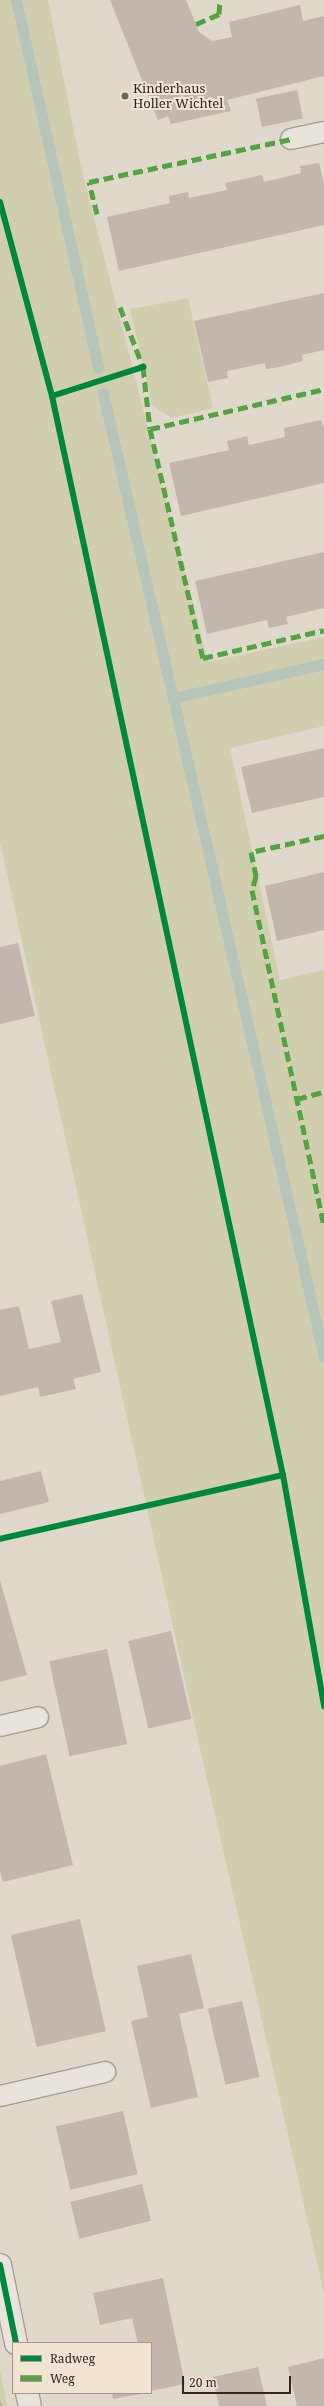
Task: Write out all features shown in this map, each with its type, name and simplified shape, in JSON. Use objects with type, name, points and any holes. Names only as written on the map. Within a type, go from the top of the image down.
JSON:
[{"type":"main road","points":[[0,2265],[16,2342]]},
{"type":"main road","points":[[27,2394],[30,2406]]},
{"type":"lane","points":[[291,139],[324,132]]},
{"type":"lane","points":[[0,1726],[38,1717]]},
{"type":"lane","points":[[0,2096],[105,2072]]},
{"type":"shaded area","points":[[0,0],[48,0],[82,171],[208,662],[324,637],[324,726],[230,748],[280,980],[324,970],[324,2293],[198,1740],[0,842]]},
{"type":"shaded area","points":[[188,298],[213,408],[172,418],[152,405],[130,309]]},
{"type":"shaded area","points":[[0,2369],[6,2400],[7,2406],[0,2406]]},
{"type":"building","points":[[110,0],[186,0],[199,32],[212,41],[232,37],[229,22],[300,5],[303,21],[324,16],[324,76],[227,100],[231,111],[171,124],[168,116],[158,120]]},
{"type":"building","points":[[297,90],[303,118],[262,127],[256,99]]},
{"type":"building","points":[[319,163],[324,184],[324,225],[119,271],[107,217],[170,203],[169,196],[188,192],[189,198],[227,190],[225,183],[262,175],[264,182],[301,173],[300,166]]},
{"type":"building","points":[[324,293],[324,350],[302,355],[303,361],[275,368],[266,369],[265,363],[227,371],[228,378],[208,382],[194,321]]},
{"type":"building","points":[[321,420],[324,428],[324,483],[181,516],[169,463],[229,450],[227,441],[247,436],[249,445],[285,437],[284,428]]},
{"type":"building","points":[[324,552],[324,608],[286,617],[288,624],[269,628],[267,620],[207,634],[195,581]]},
{"type":"building","points":[[324,748],[324,797],[252,813],[241,767]]},
{"type":"building","points":[[324,872],[324,930],[277,941],[265,886]]},
{"type":"building","points":[[18,943],[35,1016],[0,1024],[0,947]]},
{"type":"building","points":[[82,1294],[101,1372],[73,1379],[76,1389],[40,1397],[38,1387],[0,1396],[0,1310],[19,1306],[29,1349],[61,1342],[51,1301]]},
{"type":"building","points":[[41,1471],[49,1502],[0,1514],[0,1481]]},
{"type":"building","points":[[0,1580],[27,1675],[0,1682]]},
{"type":"building","points":[[171,1631],[191,1719],[148,1729],[128,1641]]},
{"type":"building","points":[[107,1649],[127,1744],[69,1756],[49,1661]]},
{"type":"building","points":[[46,1754],[73,1865],[3,1882],[0,1871],[0,1766]]},
{"type":"building","points":[[80,1919],[106,2031],[37,2047],[11,1935]]},
{"type":"building","points":[[191,1954],[204,2008],[179,2014],[198,2097],[151,2108],[131,2021],[148,2017],[137,1966]]},
{"type":"building","points":[[242,2001],[260,2077],[225,2085],[208,2009]]},
{"type":"building","points":[[123,2111],[138,2174],[70,2190],[56,2127]]},
{"type":"building","points":[[142,2184],[151,2221],[79,2239],[70,2202]]},
{"type":"building","points":[[163,2278],[185,2384],[152,2391],[152,2342],[138,2342],[132,2318],[100,2325],[93,2293]]},
{"type":"building","points":[[324,2358],[324,2406],[297,2406],[288,2367]]},
{"type":"building","points":[[258,2367],[267,2406],[219,2406],[213,2377]]},
{"type":"building","points":[[112,2394],[141,2394],[113,2399]]},
{"type":"waterway","points":[[16,0],[98,368]]},
{"type":"waterway","points":[[103,393],[324,1357]]},
{"type":"waterway","points":[[173,698],[324,664]]},
{"type":"tram line","points":[[0,2402],[1,2406]]},
{"type":"marked path","points":[[196,24],[219,14],[220,0]]},
{"type":"marked path","points":[[97,214],[89,182],[291,139]]},
{"type":"marked path","points":[[120,307],[143,367],[150,429],[203,658],[324,630]]},
{"type":"marked path","points":[[150,429],[324,389]]},
{"type":"marked path","points":[[324,836],[251,852],[256,876],[252,890],[324,1225]]},
{"type":"marked path","points":[[297,1099],[324,1092]]},
{"type":"cycle path","points":[[0,202],[52,396],[283,1475],[0,1539]]},
{"type":"cycle path","points":[[52,396],[143,367]]},
{"type":"cycle path","points":[[283,1475],[324,1706]]},
{"type":"cycle path","points":[[0,2265],[16,2342]]},
{"type":"place","name":"Kinderhaus Holler Wichtel","points":[[125,96]]}]
